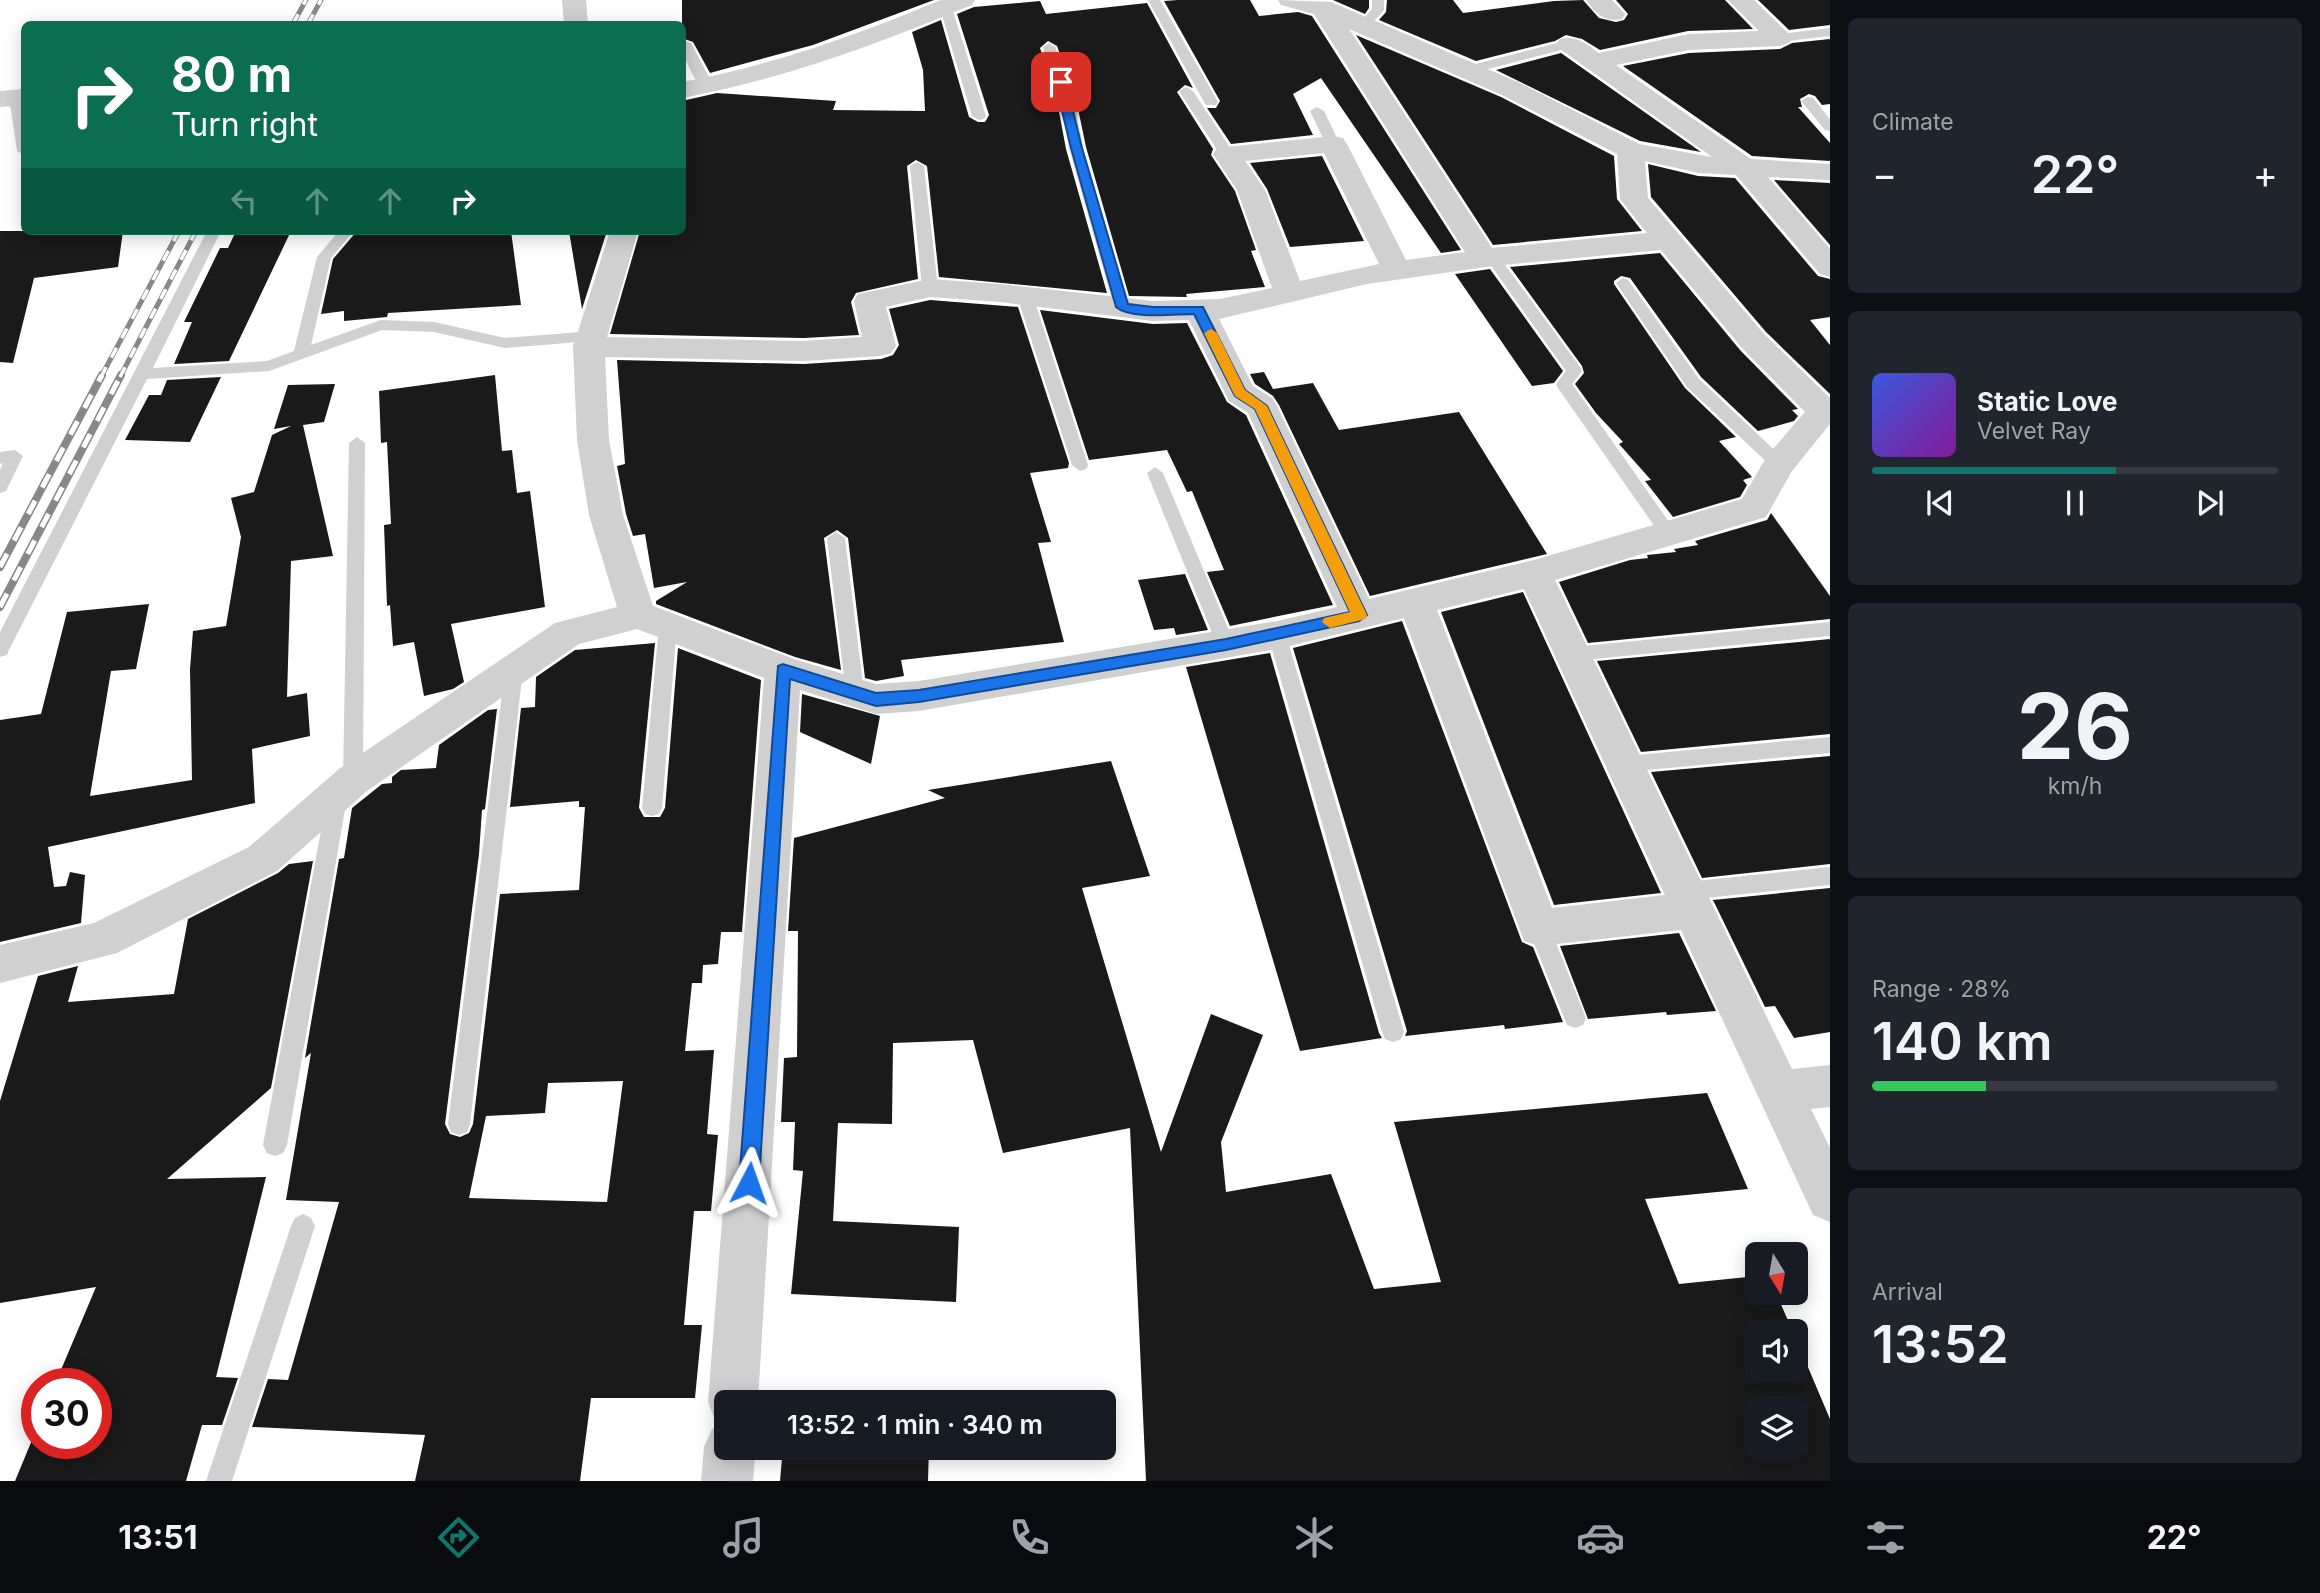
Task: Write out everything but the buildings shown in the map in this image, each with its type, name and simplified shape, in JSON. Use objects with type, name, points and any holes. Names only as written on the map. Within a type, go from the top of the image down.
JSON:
[{"type":"street","points":[[574,0],[576,21]]},
{"type":"street","points":[[1290,0],[1320,4],[1363,26],[1511,89],[1630,150],[1699,165],[1830,172]]},
{"type":"street","points":[[1740,0],[1780,38]]},
{"type":"street","points":[[695,88],[892,30],[958,2]]},
{"type":"street","points":[[1320,4],[1488,258]]},
{"type":"street","points":[[1594,62],[1689,43],[1780,38]]},
{"type":"street","points":[[1569,44],[1744,167],[1830,268]]},
{"type":"street","points":[[1289,293],[1251,190],[1227,154],[1334,144],[1396,271]]},
{"type":"street","points":[[0,964],[102,940],[251,866],[263,859],[345,788],[568,633],[653,621],[783,670],[876,699],[919,696],[1277,635],[1534,573],[1754,508],[1779,464],[1826,410],[1753,341],[1634,199],[1630,150]]},
{"type":"street","points":[[624,235],[590,342],[593,440],[606,515],[653,621]]},
{"type":"street","points":[[590,342],[804,351],[880,346],[869,301],[930,288],[1153,311],[1220,309],[1396,271],[1488,258],[1668,240]]},
{"type":"street","points":[[1199,309],[1240,393],[1261,406],[1359,615]]},
{"type":"street","points":[[1534,573],[1830,1199]]},
{"type":"street","points":[[1416,601],[1539,928],[1690,900]]},
{"type":"street","points":[[734,1390],[783,670]]},
{"type":"street","points":[[1778,1092],[1830,1086]]},
{"type":"street","points":[[727,1481],[729,1460]]},
{"type":"lane","points":[[1154,0],[1211,102]]},
{"type":"lane","points":[[1363,26],[1378,10],[1378,0]]},
{"type":"lane","points":[[958,2],[979,116]]},
{"type":"lane","points":[[1780,38],[1830,32]]},
{"type":"lane","points":[[1465,71],[1569,44]]},
{"type":"lane","points":[[1049,47],[1067,100],[1076,148],[1122,307]]},
{"type":"lane","points":[[686,48],[695,88]]},
{"type":"lane","points":[[1186,91],[1227,154]]},
{"type":"lane","points":[[13,98],[21,137]]},
{"type":"lane","points":[[1808,101],[1830,127]]},
{"type":"lane","points":[[1317,111],[1334,144]]},
{"type":"lane","points":[[918,166],[930,288]]},
{"type":"lane","points":[[0,650],[212,235]]},
{"type":"lane","points":[[301,355],[324,257],[343,235]]},
{"type":"lane","points":[[1488,258],[1574,371],[1564,384],[1668,533]]},
{"type":"lane","points":[[1623,283],[1693,383],[1779,464]]},
{"type":"lane","points":[[1025,296],[1080,465]]},
{"type":"lane","points":[[142,374],[269,366],[381,325],[434,327],[505,343],[590,342]]},
{"type":"lane","points":[[275,1144],[345,788],[357,443]]},
{"type":"lane","points":[[0,458],[15,456],[0,487]]},
{"type":"lane","points":[[1155,473],[1226,645]]},
{"type":"lane","points":[[836,538],[855,693]]},
{"type":"lane","points":[[652,808],[653,621]]},
{"type":"lane","points":[[1573,654],[1830,629]]},
{"type":"lane","points":[[1277,635],[1393,1032]]},
{"type":"lane","points":[[459,1124],[514,670]]},
{"type":"lane","points":[[1625,764],[1830,745]]},
{"type":"lane","points":[[1690,900],[1830,876]]},
{"type":"lane","points":[[1539,928],[1575,1018]]},
{"type":"lane","points":[[219,1481],[303,1226]]},
{"type":"railway","points":[[295,21],[306,0]]},
{"type":"railway","points":[[310,21],[321,0]]},
{"type":"railway","points":[[101,377],[177,235]]},
{"type":"railway","points":[[120,377],[194,235]]},
{"type":"railway","points":[[0,567],[102,375]]},
{"type":"railway","points":[[0,607],[121,375]]},
{"type":"slow traffic","points":[[1211,333],[1240,393],[1261,406],[1359,615],[1330,622]]},
{"type":"route","points":[[749,1183],[783,670],[876,699],[919,696],[1226,645],[1359,615],[1261,406],[1240,393],[1199,309],[1153,311],[1122,307],[1076,148],[1061,82]]}]
